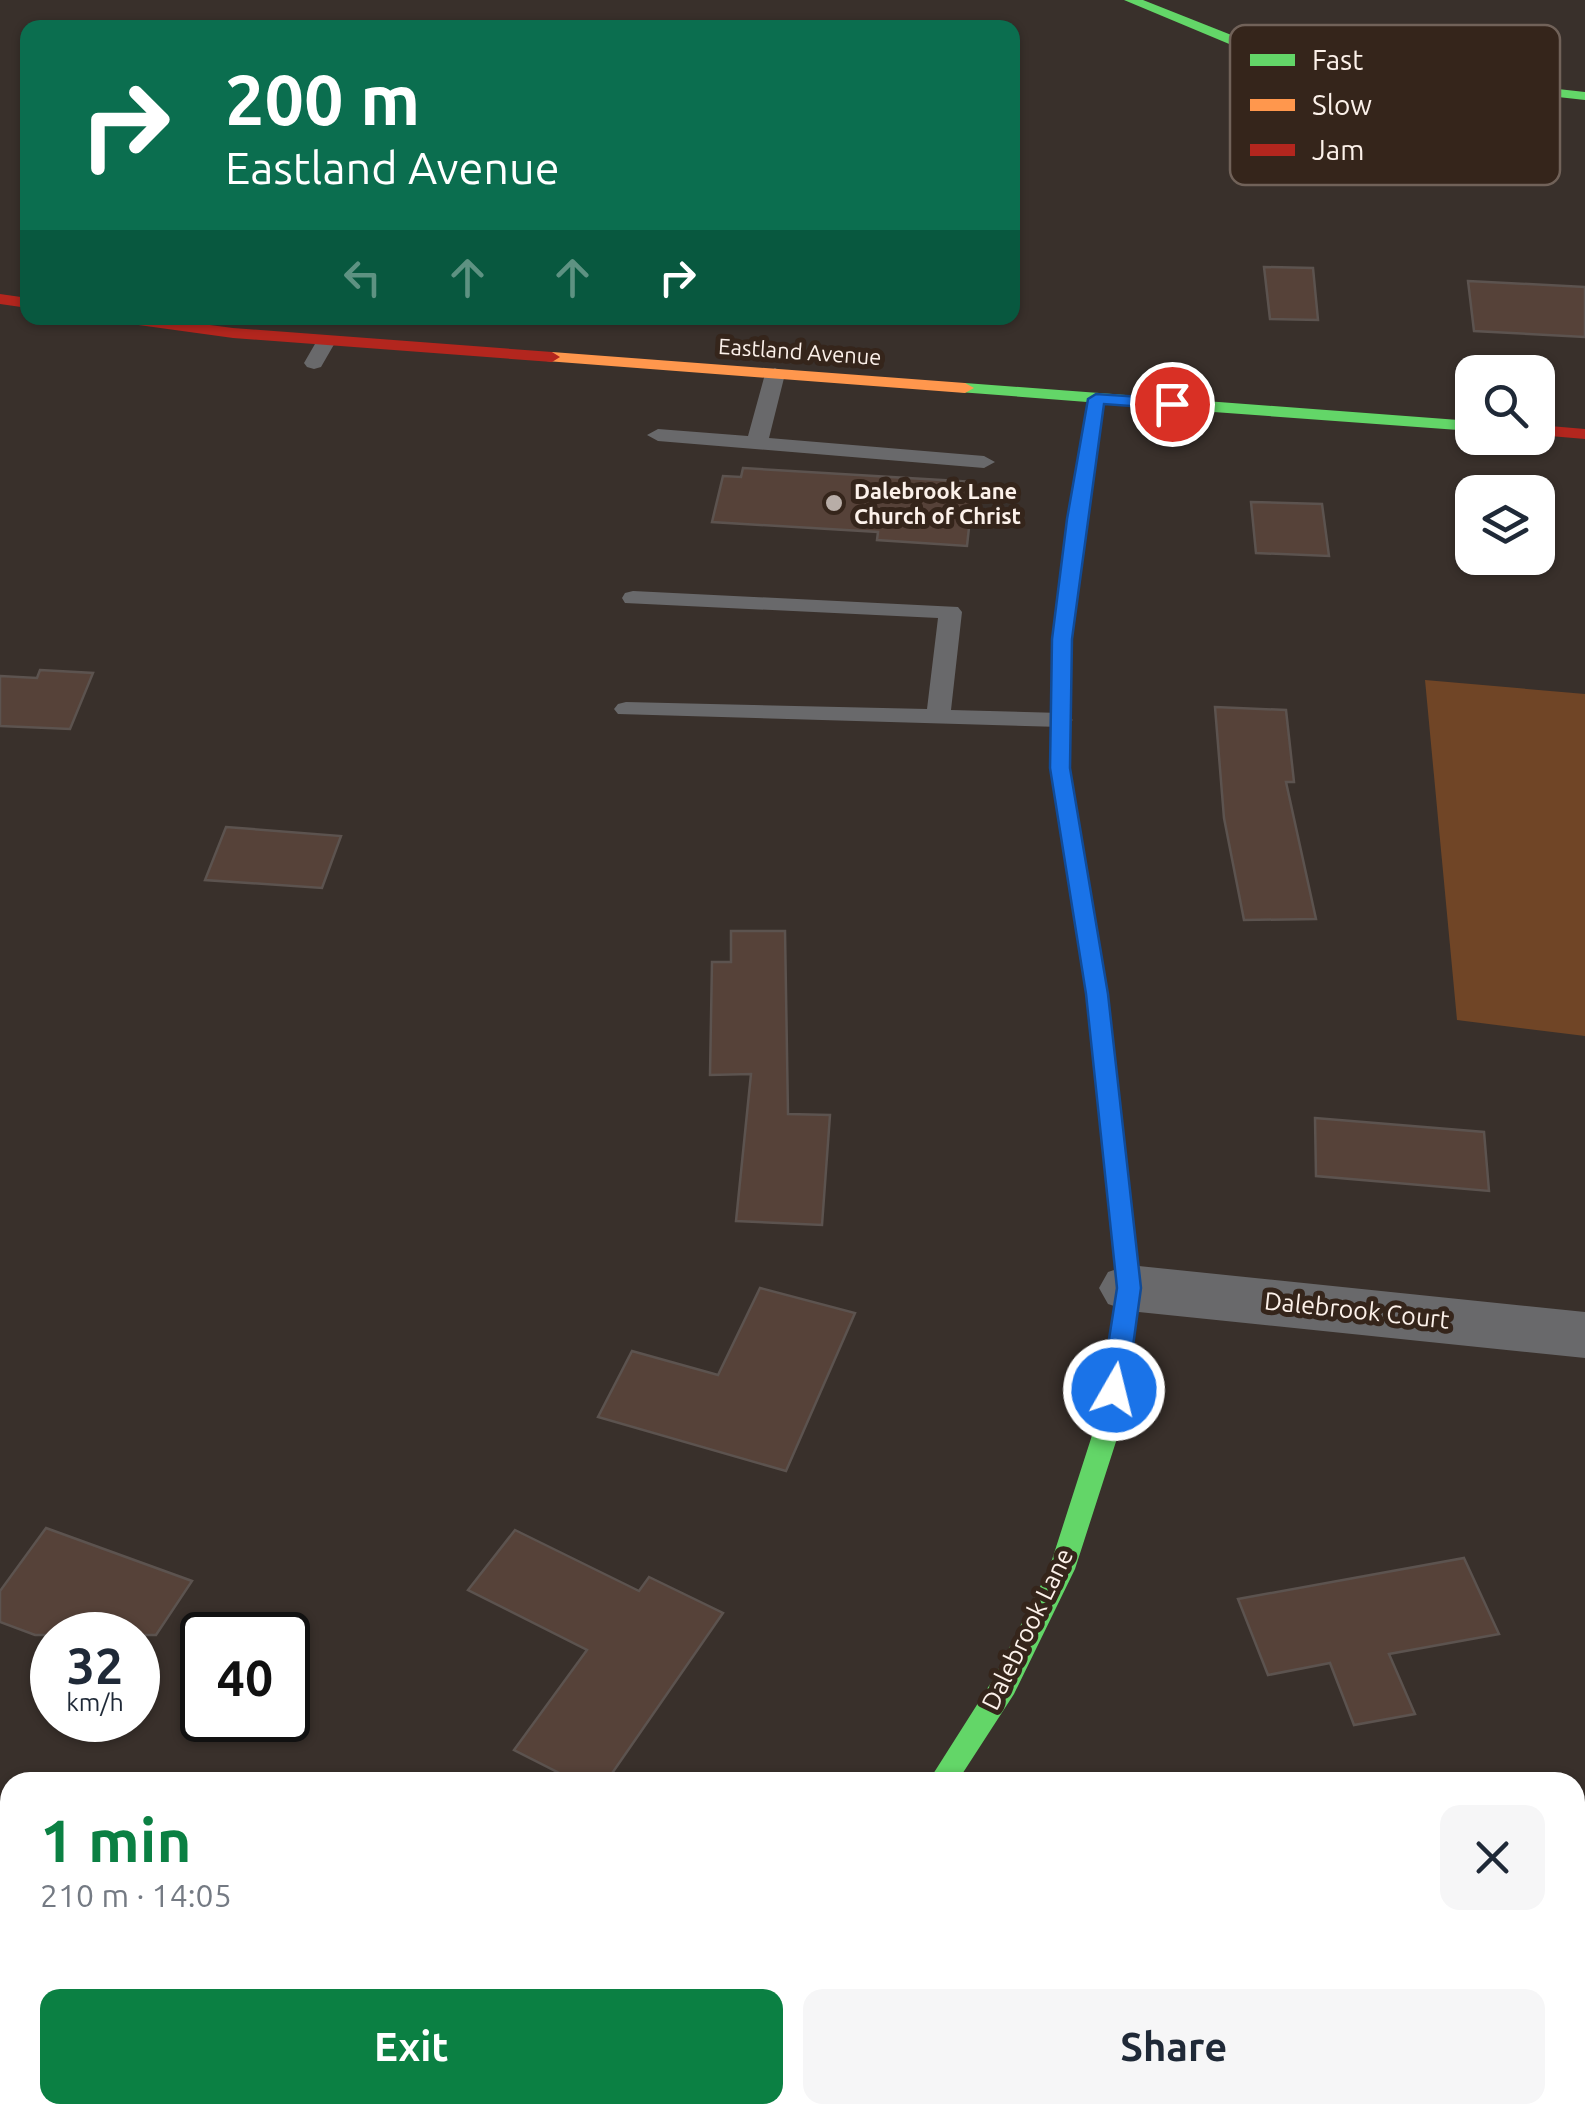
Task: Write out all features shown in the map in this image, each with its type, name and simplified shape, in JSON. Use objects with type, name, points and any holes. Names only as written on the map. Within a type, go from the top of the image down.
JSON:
[{"type":"street","points":[[1131,0],[1230,39]]},
{"type":"street","points":[[1560,93],[1585,96]]},
{"type":"street","name":"Eastland Avenue","points":[[172,325],[233,334],[1455,425]]},
{"type":"street","name":"Dalebrook Lane","points":[[948,1772],[1004,1686],[1062,1569],[1109,1423],[1129,1288],[1097,994],[1060,768],[1062,639],[1096,399]]},
{"type":"street","points":[[1555,431],[1585,434]]},
{"type":"street","name":"Dalebrook Court","points":[[1129,1288],[1585,1335]]},
{"type":"lane","points":[[314,363],[326,341]]},
{"type":"lane","points":[[757,444],[775,374]]},
{"type":"lane","points":[[658,435],[984,462]]},
{"type":"lane","points":[[633,598],[950,612],[938,717]]},
{"type":"lane","points":[[626,709],[1061,720]]},
{"type":"shaded area","points":[[1425,680],[1585,694],[1585,1036],[1457,1020]]},
{"type":"building","points":[[1264,267],[1313,268],[1318,320],[1270,319]]},
{"type":"building","points":[[1468,281],[1585,287],[1585,337],[1474,331]]},
{"type":"building","points":[[743,468],[974,482],[967,546],[877,540],[878,532],[712,522],[723,476],[741,477]]},
{"type":"building","points":[[1251,502],[1322,504],[1329,556],[1256,553]]},
{"type":"building","points":[[40,670],[93,673],[70,729],[0,726],[0,676],[37,678]]},
{"type":"building","points":[[1215,707],[1286,710],[1294,782],[1286,782],[1316,919],[1244,920],[1224,818]]},
{"type":"building","points":[[226,827],[341,836],[322,888],[205,880]]},
{"type":"building","points":[[731,931],[785,931],[788,1114],[830,1115],[822,1225],[736,1221],[751,1074],[710,1075],[712,962],[731,962]]},
{"type":"building","points":[[1315,1118],[1484,1132],[1489,1191],[1316,1176]]},
{"type":"building","points":[[760,1288],[855,1313],[786,1471],[598,1417],[632,1351],[718,1375]]},
{"type":"building","points":[[46,1528],[192,1581],[160,1629],[160,1612],[30,1612],[30,1633],[0,1622],[0,1591]]},
{"type":"building","points":[[515,1530],[639,1591],[649,1577],[723,1613],[613,1772],[557,1772],[514,1750],[587,1650],[468,1590]]},
{"type":"building","points":[[1464,1558],[1499,1634],[1389,1654],[1415,1714],[1354,1725],[1330,1663],[1268,1675],[1238,1599]]},
{"type":"traffic: fast","points":[[1131,0],[1230,39]]},
{"type":"traffic: fast","points":[[1560,93],[1585,96]]},
{"type":"traffic: fast","points":[[965,388],[1455,425]]},
{"type":"traffic: fast","points":[[948,1772],[1004,1686],[1062,1569],[1109,1423],[1129,1288],[1097,993],[1060,768],[1062,639],[1096,399]]},
{"type":"traffic: slow","points":[[552,357],[965,388]]},
{"type":"traffic: jam","points":[[0,299],[20,302]]},
{"type":"traffic: jam","points":[[175,325],[233,333],[552,357]]},
{"type":"traffic: jam","points":[[1555,431],[1585,434]]},
{"type":"place","name":"Dalebrook Lane Church of Christ","points":[[834,503]]},
{"type":"route","points":[[1114,1390],[1129,1288],[1097,994],[1060,768],[1062,639],[1096,399],[1172,404]]}]
